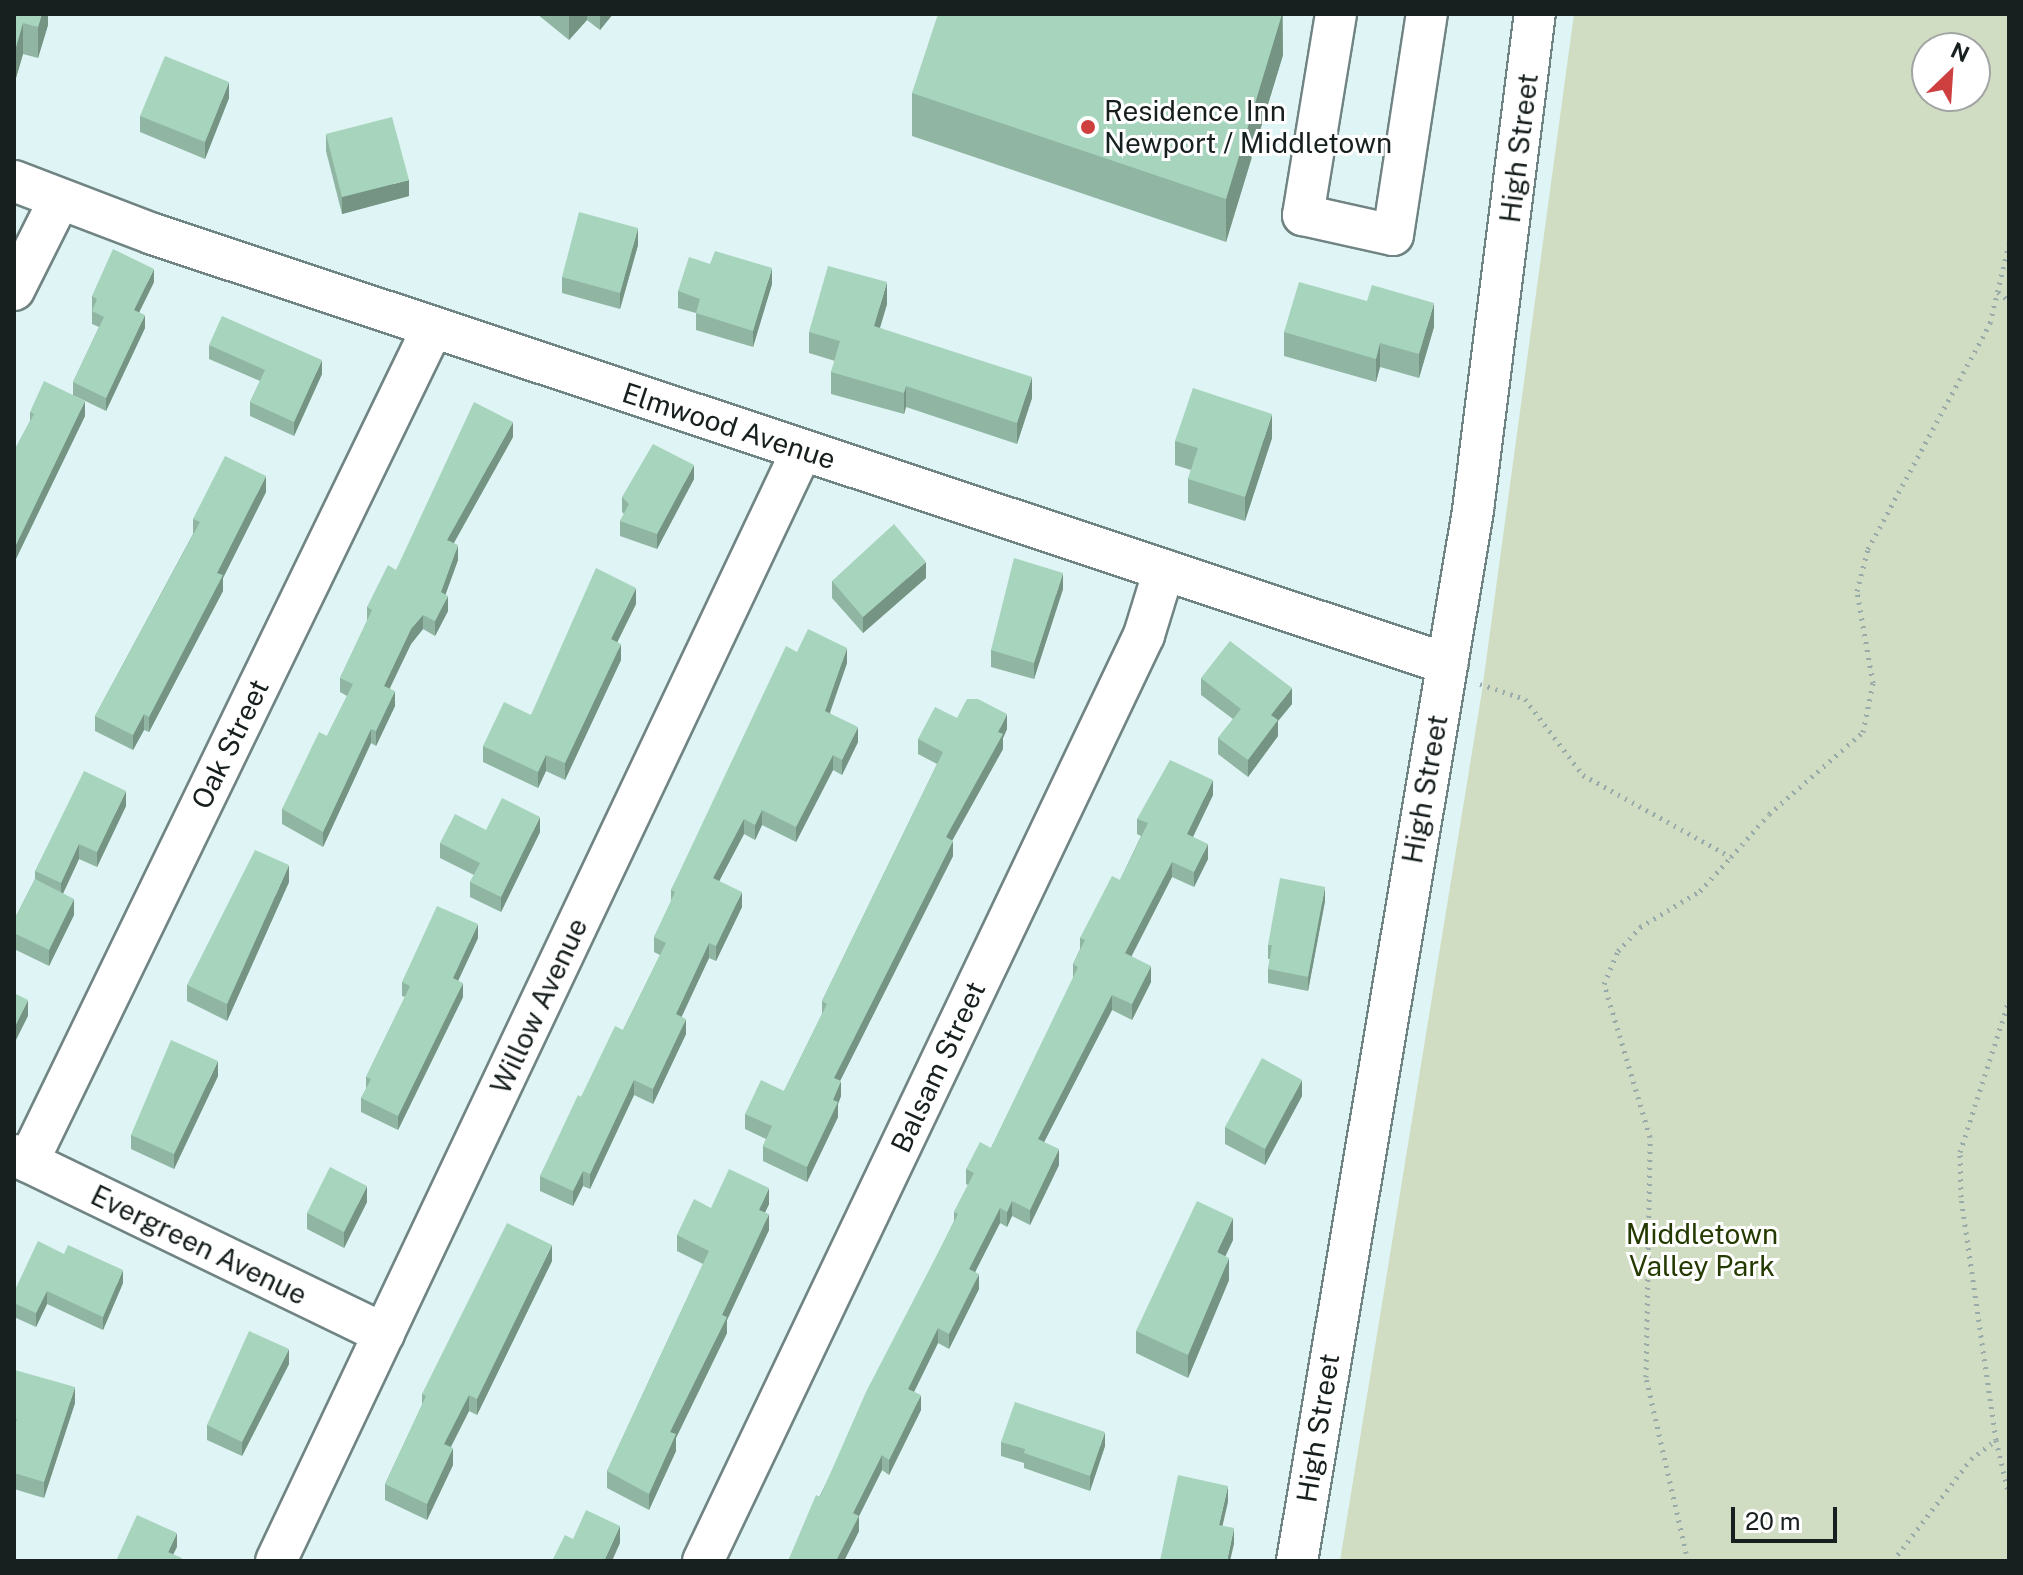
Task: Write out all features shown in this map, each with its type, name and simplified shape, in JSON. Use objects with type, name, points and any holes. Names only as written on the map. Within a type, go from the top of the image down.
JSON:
[{"type":"street","points":[[1336,14],[1303,215],[1393,235],[1427,14]]},
{"type":"street","name":"High Street","points":[[1297,1561],[1473,510],[1535,14]]},
{"type":"street","name":"Elmwood Avenue","points":[[14,181],[59,200],[433,327],[1164,570],[1446,670]]},
{"type":"street","points":[[14,290],[59,200]]},
{"type":"street","name":"Oak Street","points":[[21,1158],[433,327]]},
{"type":"street","name":"Willow Avenue","points":[[276,1561],[802,450]]},
{"type":"street","name":"Balsam Street","points":[[703,1561],[1144,635],[1164,570]]},
{"type":"street","name":"Evergreen Avenue","points":[[21,1158],[384,1334]]},
{"type":"path","points":[[1688,1561],[1646,1377],[1650,1137],[1604,984],[1618,951],[1640,927],[1700,891],[1769,814],[1863,732],[1873,683],[1857,591],[1868,549],[1990,323],[2009,244]]},
{"type":"path","points":[[1998,292],[2009,301]]},
{"type":"path","points":[[1446,670],[1525,699],[1583,775],[1731,857]]},
{"type":"path","points":[[2009,1000],[1960,1152],[1961,1197],[1996,1440],[2009,1495]]},
{"type":"path","points":[[1893,1561],[1971,1459],[1996,1440]]},
{"type":"green space","name":"Middletown Valley Park","points":[[1574,14],[2009,14],[2009,1561],[1340,1561],[1482,691]]},
{"type":"building","points":[[14,14],[42,14],[38,27],[23,23],[16,47],[14,46]]},
{"type":"building","name":"Residence Inn Newport / Middletown","points":[[938,14],[1282,14],[1226,199],[912,93]]},
{"type":"building","points":[[165,56],[229,82],[205,142],[140,116]]},
{"type":"building","points":[[392,117],[409,180],[342,197],[326,134]]},
{"type":"building","points":[[579,212],[638,228],[620,293],[562,277]]},
{"type":"building","points":[[113,249],[154,269],[134,310],[145,315],[106,398],[73,382],[104,317],[92,311],[97,299],[92,296]]},
{"type":"building","points":[[715,251],[772,268],[753,331],[696,313],[700,299],[678,291],[689,257],[710,264]]},
{"type":"building","points":[[828,266],[887,282],[874,326],[1032,377],[1017,423],[906,386],[904,393],[831,372],[840,341],[809,332]]},
{"type":"building","points":[[1299,282],[1367,301],[1372,285],[1434,303],[1419,354],[1380,343],[1376,359],[1284,332]]},
{"type":"building","points":[[222,316],[322,360],[294,422],[250,402],[265,370],[209,345]]},
{"type":"building","points":[[44,381],[85,401],[14,549],[14,451],[34,414],[30,412]]},
{"type":"building","points":[[1193,388],[1272,414],[1245,497],[1188,479],[1198,448],[1175,441]]},
{"type":"building","points":[[474,402],[513,422],[447,540],[458,545],[441,592],[448,596],[435,621],[423,615],[411,629],[384,686],[395,691],[376,731],[371,729],[323,832],[282,809],[319,732],[327,736],[353,684],[340,678],[372,610],[367,607],[388,565],[396,570]]},
{"type":"building","points":[[653,444],[694,465],[657,534],[620,521],[629,504],[622,497]]},
{"type":"building","points":[[225,456],[266,476],[217,573],[223,575],[149,717],[144,714],[133,735],[95,716],[200,522],[193,519]]},
{"type":"building","points":[[894,524],[926,562],[863,617],[832,581]]},
{"type":"building","points":[[1014,558],[1063,573],[1034,663],[991,650]]},
{"type":"building","points":[[596,568],[636,588],[611,639],[621,644],[565,763],[546,755],[538,772],[483,746],[504,702],[531,715]]},
{"type":"building","points":[[808,629],[847,648],[825,711],[858,727],[842,760],[833,755],[796,827],[762,810],[755,825],[744,819],[713,878],[742,892],[716,946],[709,943],[676,1014],[686,1019],[653,1089],[634,1080],[590,1174],[583,1171],[573,1191],[540,1176],[615,1026],[623,1030],[666,943],[654,937],[675,892],[671,890],[786,646],[797,652]]},
{"type":"building","points":[[1230,641],[1292,688],[1271,715],[1278,720],[1248,760],[1218,738],[1241,709],[1201,678]]},
{"type":"building","points":[[967,699],[978,699],[1007,714],[998,732],[1003,734],[946,837],[953,841],[834,1078],[841,1081],[833,1100],[838,1102],[807,1167],[763,1146],[772,1126],[745,1114],[761,1080],[784,1091],[827,1004],[822,1001],[943,752],[918,739],[935,707],[957,718]]},
{"type":"building","points":[[1170,760],[1213,780],[1187,834],[1208,844],[1194,872],[1172,862],[1125,953],[1151,966],[1132,1004],[1112,995],[1038,1139],[1059,1149],[1030,1210],[1012,1201],[1007,1212],[1000,1208],[969,1269],[979,1274],[949,1334],[938,1328],[908,1389],[921,1395],[889,1460],[882,1455],[853,1513],[859,1516],[836,1561],[788,1561],[866,1392],[958,1214],[954,1212],[974,1173],[966,1169],[980,1142],[991,1148],[1078,967],[1073,964],[1085,940],[1080,938],[1112,876],[1120,880],[1148,823],[1137,819]]},
{"type":"building","points":[[84,771],[126,791],[97,852],[79,844],[61,883],[35,871]]},
{"type":"building","points":[[502,798],[540,817],[501,897],[470,882],[480,863],[440,843],[455,814],[486,830]]},
{"type":"building","points":[[255,850],[289,865],[227,1004],[187,985]]},
{"type":"building","points":[[1280,878],[1325,887],[1308,977],[1268,969],[1272,945],[1268,945]]},
{"type":"building","points":[[35,879],[74,899],[49,950],[14,933],[14,920]]},
{"type":"building","points":[[437,906],[478,924],[453,978],[463,983],[398,1116],[361,1098],[371,1079],[366,1077],[410,986],[402,982]]},
{"type":"building","points":[[14,993],[28,1000],[14,1028]]},
{"type":"building","points":[[171,1040],[218,1061],[174,1154],[131,1135]]},
{"type":"building","points":[[1262,1058],[1302,1080],[1265,1149],[1225,1127]]},
{"type":"building","points":[[330,1167],[367,1186],[344,1232],[307,1213]]},
{"type":"building","points":[[729,1169],[769,1188],[759,1210],[769,1214],[722,1315],[727,1317],[670,1432],[676,1434],[649,1494],[607,1471],[709,1251],[677,1235],[694,1199],[711,1208]]},
{"type":"building","points":[[1197,1201],[1233,1218],[1217,1252],[1229,1258],[1188,1355],[1136,1331]]},
{"type":"building","points":[[507,1223],[552,1245],[477,1399],[469,1395],[444,1444],[453,1448],[427,1504],[385,1484],[426,1396],[422,1394]]},
{"type":"building","points":[[38,1241],[64,1254],[68,1245],[123,1270],[103,1317],[47,1291],[36,1313],[14,1303],[14,1292]]},
{"type":"building","points":[[249,1331],[289,1349],[242,1442],[207,1425]]},
{"type":"building","points":[[15,1370],[75,1387],[44,1482],[14,1473],[14,1428],[17,1419],[14,1419]]},
{"type":"building","points":[[1015,1402],[1105,1432],[1090,1476],[1001,1442]]},
{"type":"building","points":[[1178,1475],[1228,1486],[1219,1525],[1234,1528],[1227,1561],[1160,1561]]},
{"type":"building","points":[[586,1510],[620,1526],[604,1561],[552,1561],[565,1535],[573,1539]]},
{"type":"building","points":[[137,1515],[177,1533],[168,1552],[182,1558],[181,1561],[116,1561]]},
{"type":"place","name":"Residence Inn Newport / Middletown","points":[[1088,127]]}]
